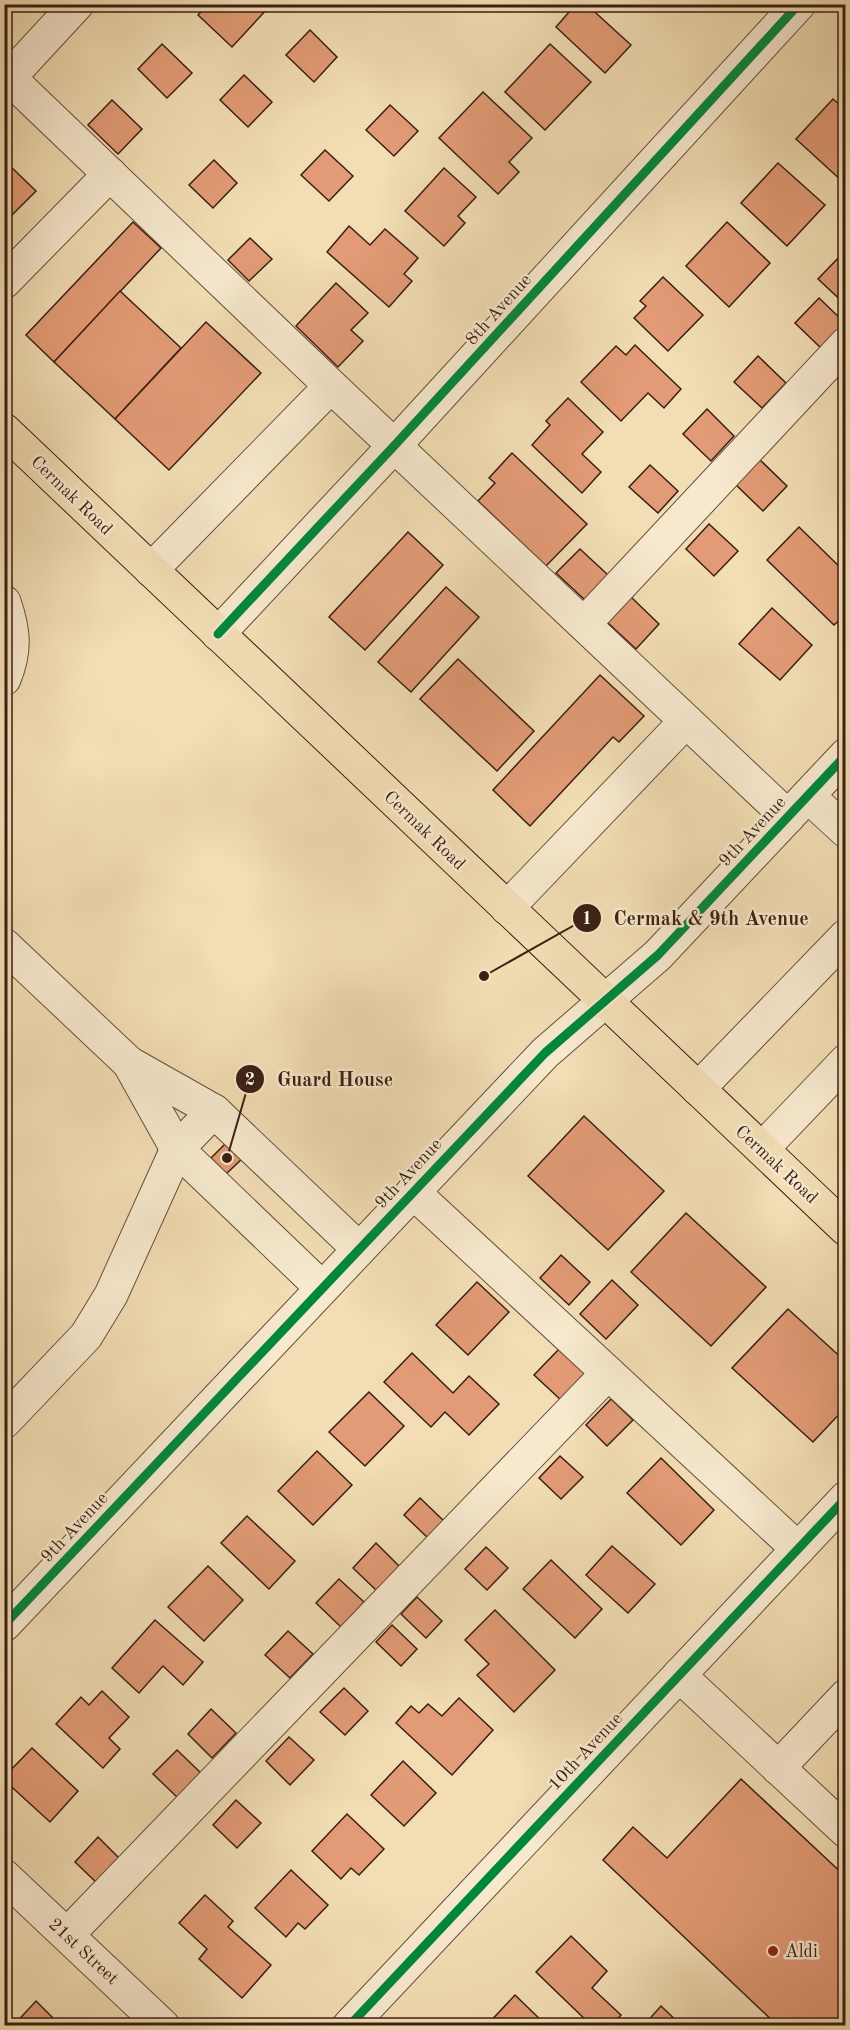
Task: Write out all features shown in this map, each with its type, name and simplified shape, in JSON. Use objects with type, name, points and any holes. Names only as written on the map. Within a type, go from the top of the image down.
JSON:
[{"type":"main road","name":"Cermak Road","points":[[4,430],[846,1228]]},
{"type":"street","points":[[77,4],[6,78],[686,721],[798,807],[846,831]]},
{"type":"street","name":"8th Avenue","points":[[218,634],[394,446],[799,4]]},
{"type":"street","points":[[4,282],[110,174]]},
{"type":"street","points":[[584,624],[846,344]]},
{"type":"street","points":[[151,570],[331,386]]},
{"type":"street","points":[[4,602],[14,640],[10,663],[4,679]]},
{"type":"street","points":[[507,908],[686,721]]},
{"type":"street","name":"9th Avenue","points":[[4,1625],[545,1053],[658,955],[846,755]]},
{"type":"street","points":[[698,1089],[846,936]]},
{"type":"street","points":[[4,945],[129,1063],[214,1111],[359,1249]]},
{"type":"street","points":[[762,1149],[846,1061]]},
{"type":"street","points":[[129,1063],[177,1149],[322,1288]]},
{"type":"street","points":[[4,1422],[86,1336],[99,1317],[177,1149],[214,1111]]},
{"type":"street","points":[[413,1192],[798,1549]]},
{"type":"street","points":[[67,1935],[608,1373]]},
{"type":"street","name":"10th Avenue","points":[[349,2025],[846,1498]]},
{"type":"street","points":[[679,1675],[778,1768],[843,1824]]},
{"type":"street","points":[[778,1768],[846,1696]]},
{"type":"street","name":"21st Street","points":[[4,1876],[163,2025]]},
{"type":"building","points":[[208,4],[267,4],[269,7],[232,47],[198,15]]},
{"type":"building","points":[[365,4],[380,4],[373,12]]},
{"type":"building","points":[[576,4],[586,4],[631,45],[605,73],[556,27]]},
{"type":"building","points":[[310,30],[337,57],[314,82],[286,55]]},
{"type":"building","points":[[162,44],[192,73],[167,98],[138,69]]},
{"type":"building","points":[[550,44],[591,82],[545,130],[505,92]]},
{"type":"building","points":[[244,75],[272,102],[248,127],[220,100]]},
{"type":"building","points":[[483,92],[532,138],[509,162],[519,172],[498,194],[439,138]]},
{"type":"building","points":[[833,99],[846,110],[846,179],[843,182],[796,139]]},
{"type":"building","points":[[112,100],[142,129],[118,154],[88,125]]},
{"type":"building","points":[[390,105],[418,131],[394,156],[366,130]]},
{"type":"building","points":[[325,150],[353,176],[329,201],[301,175]]},
{"type":"building","points":[[214,160],[237,183],[213,208],[189,185]]},
{"type":"building","points":[[778,163],[825,205],[787,246],[741,203]]},
{"type":"building","points":[[8,164],[36,191],[4,223],[4,168]]},
{"type":"building","points":[[444,168],[476,197],[458,216],[465,223],[444,246],[405,211]]},
{"type":"building","points":[[133,222],[161,248],[54,362],[26,335]]},
{"type":"building","points":[[727,222],[770,263],[729,307],[686,266]]},
{"type":"building","points":[[349,226],[370,245],[385,229],[418,258],[404,274],[412,281],[389,307],[327,252]]},
{"type":"building","points":[[250,238],[272,259],[249,281],[228,260]]},
{"type":"building","points":[[842,254],[846,258],[846,305],[818,279]]},
{"type":"building","points":[[663,277],[703,315],[668,351],[634,318],[646,306],[640,301]]},
{"type":"building","points":[[336,283],[368,313],[351,330],[363,341],[338,367],[296,326]]},
{"type":"building","points":[[120,291],[181,348],[115,419],[54,362]]},
{"type":"building","points":[[819,298],[846,324],[823,350],[795,323]]},
{"type":"building","points":[[206,322],[261,373],[169,470],[115,419]]},
{"type":"building","points":[[635,345],[681,389],[664,408],[648,393],[621,421],[581,382],[616,346],[626,355]]},
{"type":"building","points":[[758,356],[786,383],[762,408],[734,382]]},
{"type":"building","points":[[568,398],[603,432],[582,454],[601,472],[582,493],[532,445],[550,425],[546,421]]},
{"type":"building","points":[[707,409],[734,436],[711,461],[683,434]]},
{"type":"building","points":[[512,453],[587,524],[546,566],[478,501],[495,483],[489,478]]},
{"type":"building","points":[[759,459],[787,486],[763,511],[735,484]]},
{"type":"building","points":[[650,465],[678,491],[658,513],[629,487]]},
{"type":"building","points":[[709,524],[738,551],[714,576],[686,549]]},
{"type":"building","points":[[799,527],[846,573],[846,614],[834,625],[767,560]]},
{"type":"building","points":[[408,532],[443,565],[365,650],[329,617]]},
{"type":"building","points":[[580,549],[608,575],[585,600],[556,573]]},
{"type":"building","points":[[446,587],[479,617],[411,692],[378,662]]},
{"type":"building","points":[[631,597],[659,624],[636,649],[607,622]]},
{"type":"building","points":[[772,608],[812,645],[780,680],[739,644]]},
{"type":"building","points":[[458,659],[534,731],[497,771],[420,699]]},
{"type":"building","points":[[600,675],[644,716],[619,742],[613,737],[530,826],[493,790]]},
{"type":"building","points":[[584,1116],[664,1191],[608,1250],[528,1176]]},
{"type":"building","points":[[227,1142],[243,1158],[226,1174],[211,1158]]},
{"type":"building","points":[[686,1213],[766,1287],[711,1346],[631,1272]]},
{"type":"building","points":[[561,1255],[590,1282],[569,1305],[540,1278]]},
{"type":"building","points":[[612,1280],[638,1305],[606,1339],[580,1314]]},
{"type":"building","points":[[477,1282],[509,1312],[468,1355],[436,1325]]},
{"type":"building","points":[[788,1309],[846,1362],[846,1407],[813,1442],[732,1368]]},
{"type":"building","points":[[560,1348],[587,1374],[562,1401],[534,1375]]},
{"type":"building","points":[[412,1353],[453,1393],[469,1376],[499,1404],[469,1435],[445,1412],[431,1427],[384,1382]]},
{"type":"building","points":[[369,1392],[404,1426],[365,1466],[329,1432]]},
{"type":"building","points":[[611,1399],[633,1420],[607,1446],[586,1425]]},
{"type":"building","points":[[317,1451],[352,1485],[313,1525],[278,1491]]},
{"type":"building","points":[[560,1456],[583,1477],[561,1499],[539,1478]]},
{"type":"building","points":[[661,1458],[714,1510],[681,1545],[627,1493]]},
{"type":"building","points":[[420,1498],[445,1522],[429,1539],[404,1515]]},
{"type":"building","points":[[247,1516],[295,1561],[269,1589],[221,1543]]},
{"type":"building","points":[[376,1543],[400,1567],[377,1591],[353,1568]]},
{"type":"building","points":[[612,1546],[655,1584],[628,1613],[586,1575]]},
{"type":"building","points":[[486,1547],[508,1568],[487,1590],[465,1569]]},
{"type":"building","points":[[551,1560],[602,1609],[575,1638],[523,1589]]},
{"type":"building","points":[[208,1566],[243,1600],[204,1641],[168,1607]]},
{"type":"building","points":[[339,1579],[364,1602],[341,1627],[316,1603]]},
{"type":"building","points":[[417,1597],[442,1621],[426,1638],[401,1614]]},
{"type":"building","points":[[495,1610],[555,1670],[514,1712],[477,1675],[489,1664],[465,1640]]},
{"type":"building","points":[[155,1620],[203,1662],[183,1685],[163,1666],[139,1693],[112,1668]]},
{"type":"building","points":[[392,1625],[417,1649],[401,1666],[376,1642]]},
{"type":"building","points":[[288,1631],[313,1654],[290,1678],[265,1655]]},
{"type":"building","points":[[344,1688],[368,1711],[345,1735],[320,1712]]},
{"type":"building","points":[[102,1691],[129,1717],[109,1738],[120,1749],[103,1768],[56,1724],[81,1697],[89,1705]]},
{"type":"building","points":[[459,1698],[493,1730],[452,1775],[396,1723],[411,1706],[419,1713],[428,1704],[442,1716]]},
{"type":"building","points":[[211,1709],[236,1733],[212,1758],[188,1734]]},
{"type":"building","points":[[289,1737],[314,1760],[290,1785],[266,1761]]},
{"type":"building","points":[[32,1748],[78,1791],[50,1822],[4,1780],[4,1777]]},
{"type":"building","points":[[177,1750],[201,1773],[178,1798],[153,1774]]},
{"type":"building","points":[[403,1761],[436,1793],[404,1826],[371,1795]]},
{"type":"building","name":"Aldi","points":[[741,1779],[846,1877],[846,2026],[778,2026],[603,1860],[633,1827],[667,1858]]},
{"type":"building","points":[[236,1800],[261,1823],[237,1848],[213,1825]]},
{"type":"building","points":[[347,1814],[384,1849],[359,1875],[351,1868],[341,1879],[312,1851]]},
{"type":"building","points":[[98,1837],[122,1861],[99,1885],[75,1862]]},
{"type":"building","points":[[291,1870],[328,1905],[305,1929],[298,1923],[286,1937],[255,1908]]},
{"type":"building","points":[[205,1895],[233,1921],[228,1927],[271,1965],[242,1998],[199,1959],[207,1949],[179,1923]]},
{"type":"building","points":[[571,1936],[607,1971],[592,1988],[621,2015],[611,2026],[592,2026],[536,1972]]},
{"type":"building","points":[[515,1995],[547,2026],[486,2026]]},
{"type":"building","points":[[36,2001],[54,2019],[48,2026],[13,2026]]},
{"type":"building","points":[[661,2006],[682,2026],[643,2026]]},
{"type":"cycle path","points":[[218,634],[394,446],[799,4]]},
{"type":"cycle path","points":[[4,1625],[545,1053],[658,955],[846,755]]},
{"type":"cycle path","points":[[349,2026],[846,1498]]},
{"type":"place","name":"Cermak & 9th Avenue","points":[[484,976]]},
{"type":"place","name":"Guard House","points":[[227,1158]]},
{"type":"place","name":"Aldi","points":[[773,1951]]}]
